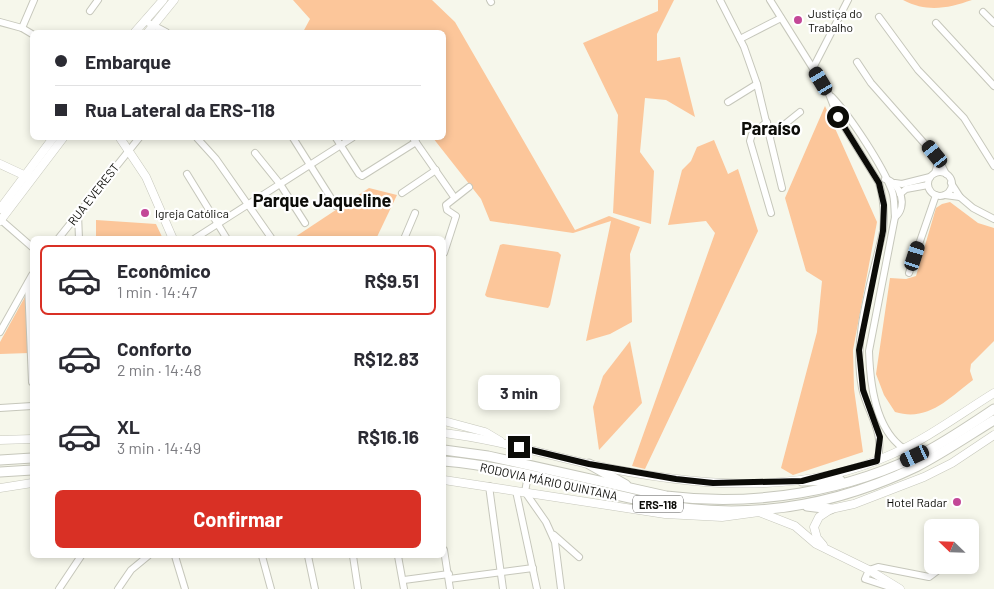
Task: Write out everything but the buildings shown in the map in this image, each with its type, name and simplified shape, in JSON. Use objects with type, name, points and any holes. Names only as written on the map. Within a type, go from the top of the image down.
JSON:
[{"type":"highway","name":"RODOVIA MÁRIO QUINTANA","points":[[446,450],[507,460],[635,490],[694,499],[742,499],[792,495],[888,469],[929,450],[994,409]]},
{"type":"highway","name":"RODOVIA MÁRIO QUINTANA","points":[[446,460],[528,475],[664,505],[759,512],[799,506],[862,489],[895,476],[950,448],[994,420]]},
{"type":"highway","points":[[0,460],[30,458]]},
{"type":"highway","points":[[589,464],[635,490]]},
{"type":"highway","points":[[0,472],[30,470]]},
{"type":"highway","points":[[10,472],[30,476]]},
{"type":"highway","points":[[802,481],[852,480]]},
{"type":"highway","points":[[799,506],[831,509]]},
{"type":"main road","points":[[138,30],[163,0]]},
{"type":"main road","points":[[150,30],[174,0]]},
{"type":"main road","points":[[0,221],[52,140]]},
{"type":"main road","points":[[0,209],[61,140]]},
{"type":"main road","points":[[122,140],[146,177],[172,236]]},
{"type":"main road","points":[[0,164],[28,177]]},
{"type":"main road","points":[[446,433],[501,443],[589,464],[676,479],[713,483],[802,481],[877,461],[903,448],[994,393]]},
{"type":"main road","points":[[446,421],[491,434],[501,443]]},
{"type":"main road","points":[[458,424],[459,435]]},
{"type":"main road","points":[[832,553],[817,538],[814,532],[819,517],[831,509],[854,504],[924,477],[952,463],[994,435]]},
{"type":"main road","points":[[0,440],[30,439]]},
{"type":"main road","points":[[446,480],[665,514],[722,517],[759,512],[795,526],[816,544],[869,570],[898,589]]},
{"type":"main road","points":[[0,488],[30,483]]},
{"type":"street","points":[[22,28],[34,0]]},
{"type":"street","points":[[90,11],[98,0]]},
{"type":"street","points":[[720,0],[740,39],[757,84],[782,188]]},
{"type":"street","points":[[813,68],[848,0]]},
{"type":"street","points":[[773,2],[829,94],[838,117],[879,183],[885,216],[859,350],[863,390],[880,437],[877,461]]},
{"type":"street","points":[[983,12],[994,23]]},
{"type":"street","points":[[879,17],[918,70],[964,118],[994,166]]},
{"type":"street","points":[[740,39],[781,18]]},
{"type":"street","points":[[145,21],[162,30]]},
{"type":"street","points":[[0,22],[22,28],[30,33]]},
{"type":"street","points":[[936,24],[994,86]]},
{"type":"street","points":[[857,62],[883,98],[911,126],[939,160],[960,197],[973,208],[994,219]]},
{"type":"street","points":[[728,102],[757,84]]},
{"type":"street","points":[[829,94],[845,111],[886,179],[894,202],[895,218],[872,325],[869,372],[873,392],[887,434],[903,448]]},
{"type":"street","points":[[770,136],[800,112]]},
{"type":"street","points":[[766,122],[752,134],[750,141],[771,213]]},
{"type":"street","name":"RUA EVEREST","points":[[60,236],[128,148],[137,140]]},
{"type":"street","points":[[199,140],[270,236]]},
{"type":"street","points":[[294,140],[336,206]]},
{"type":"street","points":[[338,140],[358,174],[362,176],[414,140],[454,197]]},
{"type":"street","points":[[198,236],[348,140]]},
{"type":"street","points":[[255,152],[280,184],[305,223]]},
{"type":"street","points":[[939,160],[928,185],[931,192],[936,195],[944,194],[960,197]]},
{"type":"street","points":[[402,193],[436,170]]},
{"type":"street","points":[[187,174],[225,236]]},
{"type":"street","points":[[886,179],[902,184],[932,175],[946,174]]},
{"type":"street","points":[[879,183],[886,179]]},
{"type":"street","points":[[894,183],[900,194],[900,211],[895,218]]},
{"type":"street","points":[[944,194],[950,188],[951,183]]},
{"type":"street","points":[[900,194],[906,189],[928,185]]},
{"type":"street","points":[[446,246],[456,216],[445,207],[454,197],[469,187]]},
{"type":"street","points":[[909,273],[936,195]]},
{"type":"street","points":[[405,236],[415,212]]},
{"type":"street","points":[[78,214],[79,236]]},
{"type":"street","points":[[0,221],[30,246]]},
{"type":"street","points":[[0,332],[30,279]]},
{"type":"street","points":[[28,283],[30,332]]},
{"type":"street","points":[[0,408],[30,406]]},
{"type":"street","points":[[528,475],[525,492],[553,534],[579,557]]},
{"type":"street","points":[[489,486],[503,589]]},
{"type":"street","points":[[516,491],[537,589]]},
{"type":"street","points":[[553,534],[557,548],[561,589]]},
{"type":"street","points":[[59,589],[81,558]]},
{"type":"street","points":[[118,589],[131,570],[146,558]]},
{"type":"street","points":[[176,558],[185,589]]},
{"type":"street","points":[[263,558],[271,589]]},
{"type":"street","points":[[308,558],[315,589]]},
{"type":"street","points":[[353,558],[358,589]]},
{"type":"street","points":[[398,558],[404,580],[404,589]]},
{"type":"street","points":[[445,558],[450,589]]},
{"type":"street","points":[[869,570],[878,567],[929,576],[932,574]]},
{"type":"street","points":[[404,580],[501,574],[533,568]]},
{"type":"shaded area","points":[[293,0],[432,0],[455,22],[575,230],[609,216],[640,227],[630,254],[632,322],[610,334],[586,341],[611,221],[573,233],[490,221],[481,199],[435,140],[446,140],[446,30],[304,30],[310,19]]},
{"type":"shaded area","points":[[658,0],[674,0],[657,34],[657,61],[680,57],[695,117],[666,100],[645,98],[640,152],[654,171],[651,224],[613,213],[618,115],[583,43],[658,11]]},
{"type":"shaded area","points":[[903,0],[972,0],[946,7],[929,8]]},
{"type":"shaded area","points":[[825,106],[877,222],[853,350],[854,389],[863,452],[793,475],[781,468],[817,332],[822,281],[806,271],[785,198]]},
{"type":"shaded area","points":[[714,140],[728,174],[738,169],[758,231],[645,469],[632,466],[715,233],[706,221],[668,225],[682,170],[691,161],[697,147]]},
{"type":"shaded area","points":[[369,188],[397,195],[377,236],[297,236]]},
{"type":"shaded area","points":[[950,202],[978,223],[994,228],[994,341],[971,364],[970,371],[973,380],[946,401],[937,407],[918,414],[895,412],[884,395],[876,374],[890,278],[906,279],[916,276],[936,208]]},
{"type":"shaded area","points":[[96,220],[156,224],[162,236],[96,236]]},
{"type":"shaded area","points":[[500,245],[558,252],[561,255],[548,308],[487,297],[485,295]]},
{"type":"shaded area","points":[[26,295],[29,353],[0,354],[0,342]]},
{"type":"shaded area","points":[[630,341],[642,403],[599,450],[593,407],[603,376]]},
{"type":"place","name":"Justiça do Trabalho","points":[[798,20]]},
{"type":"place","name":"Igreja Católica","points":[[145,213]]},
{"type":"place","name":"Hotel Radar","points":[[957,502]]},
{"type":"district","name":"Paraíso","points":[[771,128]]},
{"type":"district","name":"Parque Jaqueline","points":[[322,200]]},
{"type":"route","points":[[519,447],[589,464],[676,479],[713,483],[802,481],[877,461],[880,453],[880,437],[863,390],[859,350],[863,322],[883,231],[885,216],[883,195],[879,183],[838,117]]}]
